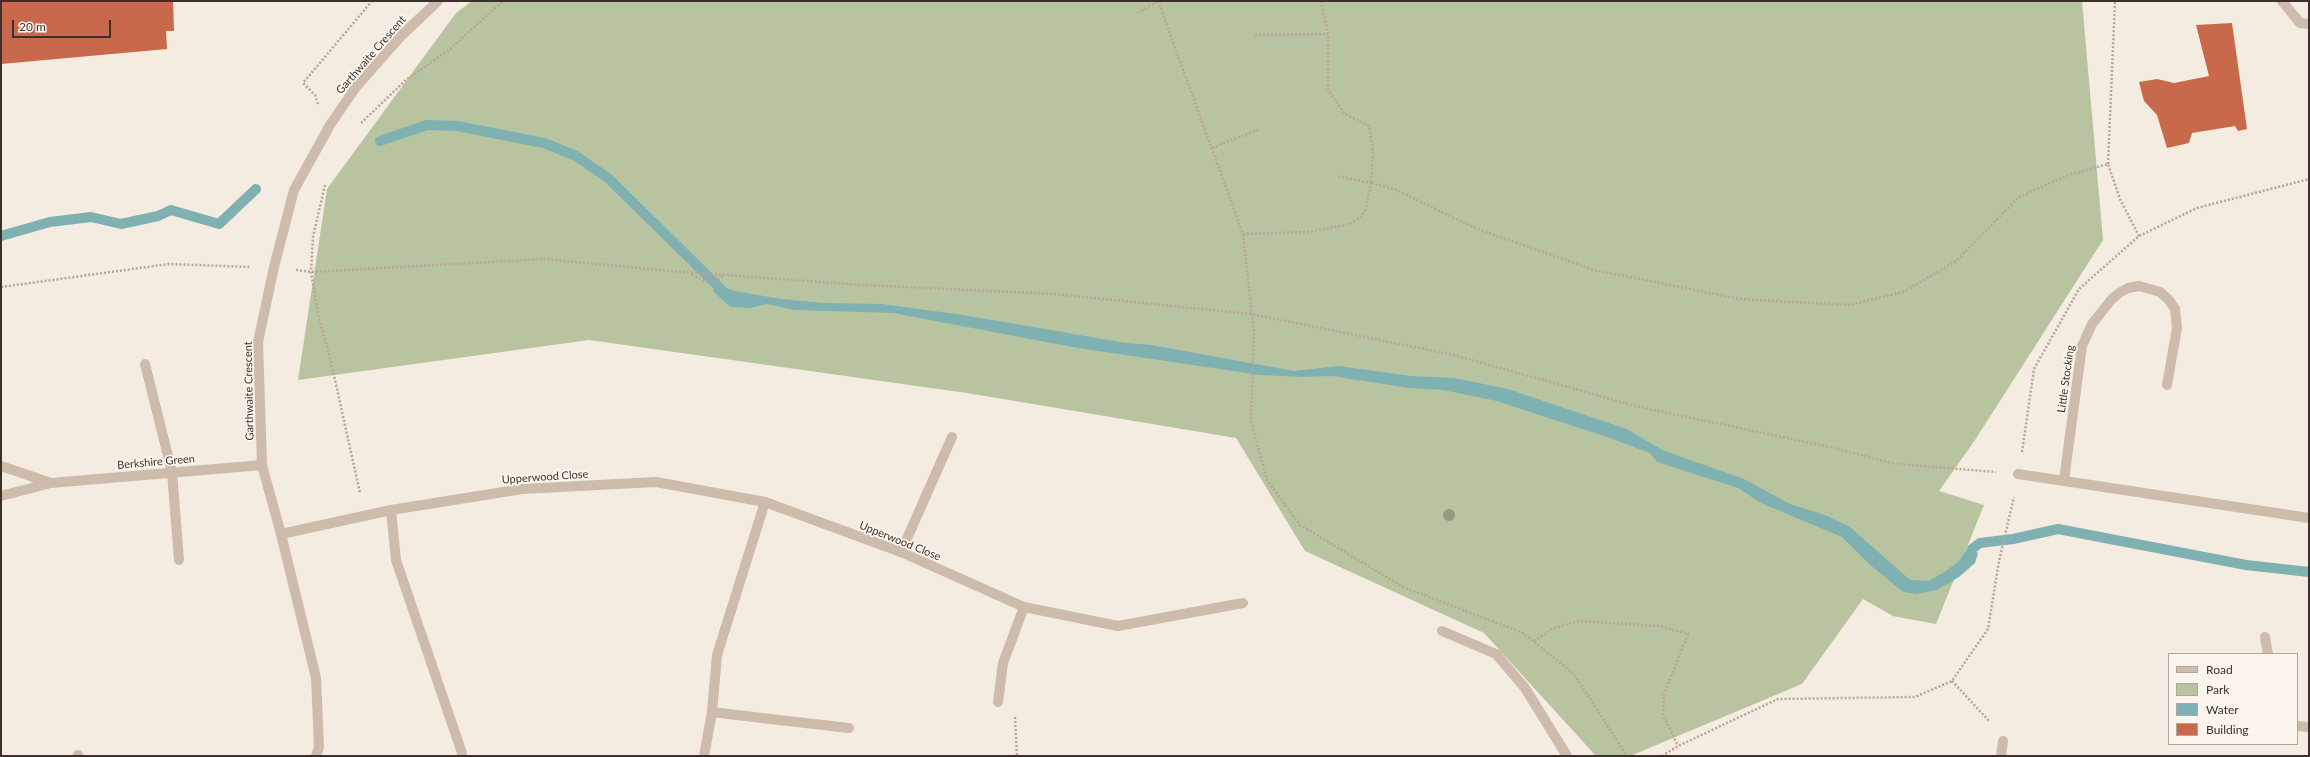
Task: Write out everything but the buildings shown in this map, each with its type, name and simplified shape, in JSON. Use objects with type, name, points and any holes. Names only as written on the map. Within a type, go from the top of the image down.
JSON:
[{"type":"street","name":"Garthwaite Crescent","points":[[316,756],[319,746],[316,678],[282,534],[262,465],[258,342],[274,268],[294,190],[330,125],[356,88],[402,35],[438,1]]},
{"type":"street","points":[[2282,1],[2300,23],[2309,24]]},
{"type":"street","name":"Little Stocking","points":[[2064,480],[2082,346],[2092,324],[2111,300],[2128,288],[2139,286],[2160,292],[2169,300],[2175,309],[2177,328],[2167,385]]},
{"type":"street","points":[[145,364],[172,472],[178,560]]},
{"type":"street","points":[[901,552],[952,436]]},
{"type":"street","name":"Berkshire Green","points":[[1,496],[51,483],[262,465]]},
{"type":"street","name":"Berkshire Green","points":[[1,466],[51,483]]},
{"type":"street","points":[[2018,474],[2309,518]]},
{"type":"street","name":"Upperwood Close","points":[[282,534],[391,510],[522,489],[656,482],[765,502],[901,552],[1024,608],[1118,626],[1242,603]]},
{"type":"street","points":[[704,756],[712,712],[717,655],[765,502]]},
{"type":"street","points":[[391,510],[396,560],[462,753]]},
{"type":"street","points":[[998,702],[1003,663],[1024,608]]},
{"type":"street","points":[[1442,631],[1496,654],[1525,688],[1567,756]]},
{"type":"street","points":[[2265,637],[2268,653]]},
{"type":"street","points":[[712,712],[849,728]]},
{"type":"street","points":[[2298,726],[2309,727]]},
{"type":"street","points":[[2001,756],[2003,741]]},
{"type":"path","points":[[372,1],[303,83],[316,95],[319,118],[330,125],[351,134],[407,79],[449,50],[503,1]]},
{"type":"path","points":[[1138,13],[1158,1],[1243,234],[1254,333],[1252,421],[1267,480],[1300,525],[1403,587],[1523,632],[1574,674],[1627,756]]},
{"type":"path","points":[[1243,234],[1309,232],[1350,224],[1360,218],[1366,209],[1371,183],[1373,151],[1369,126],[1345,114],[1328,90],[1328,34],[1321,1]]},
{"type":"path","points":[[2115,1],[2108,164],[2120,198],[2139,236]]},
{"type":"path","points":[[1255,35],[1328,34]]},
{"type":"path","points":[[1212,148],[1260,128]]},
{"type":"path","points":[[1337,176],[1394,189],[1475,228],[1594,270],[1740,300],[1849,305],[1903,292],[1955,262],[2019,197],[2068,175],[2108,164]]},
{"type":"path","points":[[326,181],[313,237],[311,272],[318,314],[331,362],[366,516]]},
{"type":"path","points":[[1,286],[169,264],[274,268],[311,272],[544,259],[690,273],[862,285],[1054,294],[1251,314],[1454,355],[1635,406],[1834,448],[1896,464],[2018,474]]},
{"type":"path","points":[[690,273],[704,281],[716,281],[724,275]]},
{"type":"path","points":[[1662,756],[1678,746],[1778,699],[1915,697],[1952,681],[1988,629],[2009,520]]},
{"type":"path","points":[[1534,641],[1552,629],[1578,621],[1659,626],[1688,634],[1664,694],[1663,715],[1678,746]]},
{"type":"path","points":[[1952,681],[1996,729],[2003,741]]},
{"type":"path","points":[[998,702],[1016,718],[1017,756]]},
{"type":"green space","points":[[472,1],[2082,1],[2103,240],[1975,440],[1939,491],[1984,505],[1936,624],[1893,616],[1863,599],[1802,684],[1630,756],[1596,756],[1484,633],[1305,551],[1236,438],[967,393],[589,340],[298,380],[327,189],[456,13]]},
{"type":"water","points":[[716,285],[735,291],[781,299],[823,303],[882,304],[963,315],[1126,343],[1151,345],[1294,371],[1339,366],[1411,376],[1454,378],[1508,389],[1627,429],[1662,450],[1744,479],[1790,504],[1825,515],[1850,527],[1910,580],[1929,581],[1958,562],[1965,552],[1972,549],[1978,553],[1975,563],[1959,577],[1937,590],[1917,594],[1903,592],[1869,564],[1842,537],[1761,503],[1738,488],[1657,462],[1650,453],[1613,439],[1497,401],[1443,390],[1409,388],[1332,376],[1303,377],[1260,375],[1078,348],[893,313],[795,310],[767,304],[749,308],[730,307],[713,291]]},
{"type":"waterway","points":[[380,141],[427,125],[457,126],[544,143],[576,156],[608,178],[725,293]]},
{"type":"waterway","points":[[1,236],[50,222],[91,217],[121,224],[158,216],[171,210],[219,224],[256,189]]},
{"type":"waterway","points":[[1967,561],[1972,549],[1980,543],[2013,539],[2058,529],[2246,565],[2309,572]]}]
